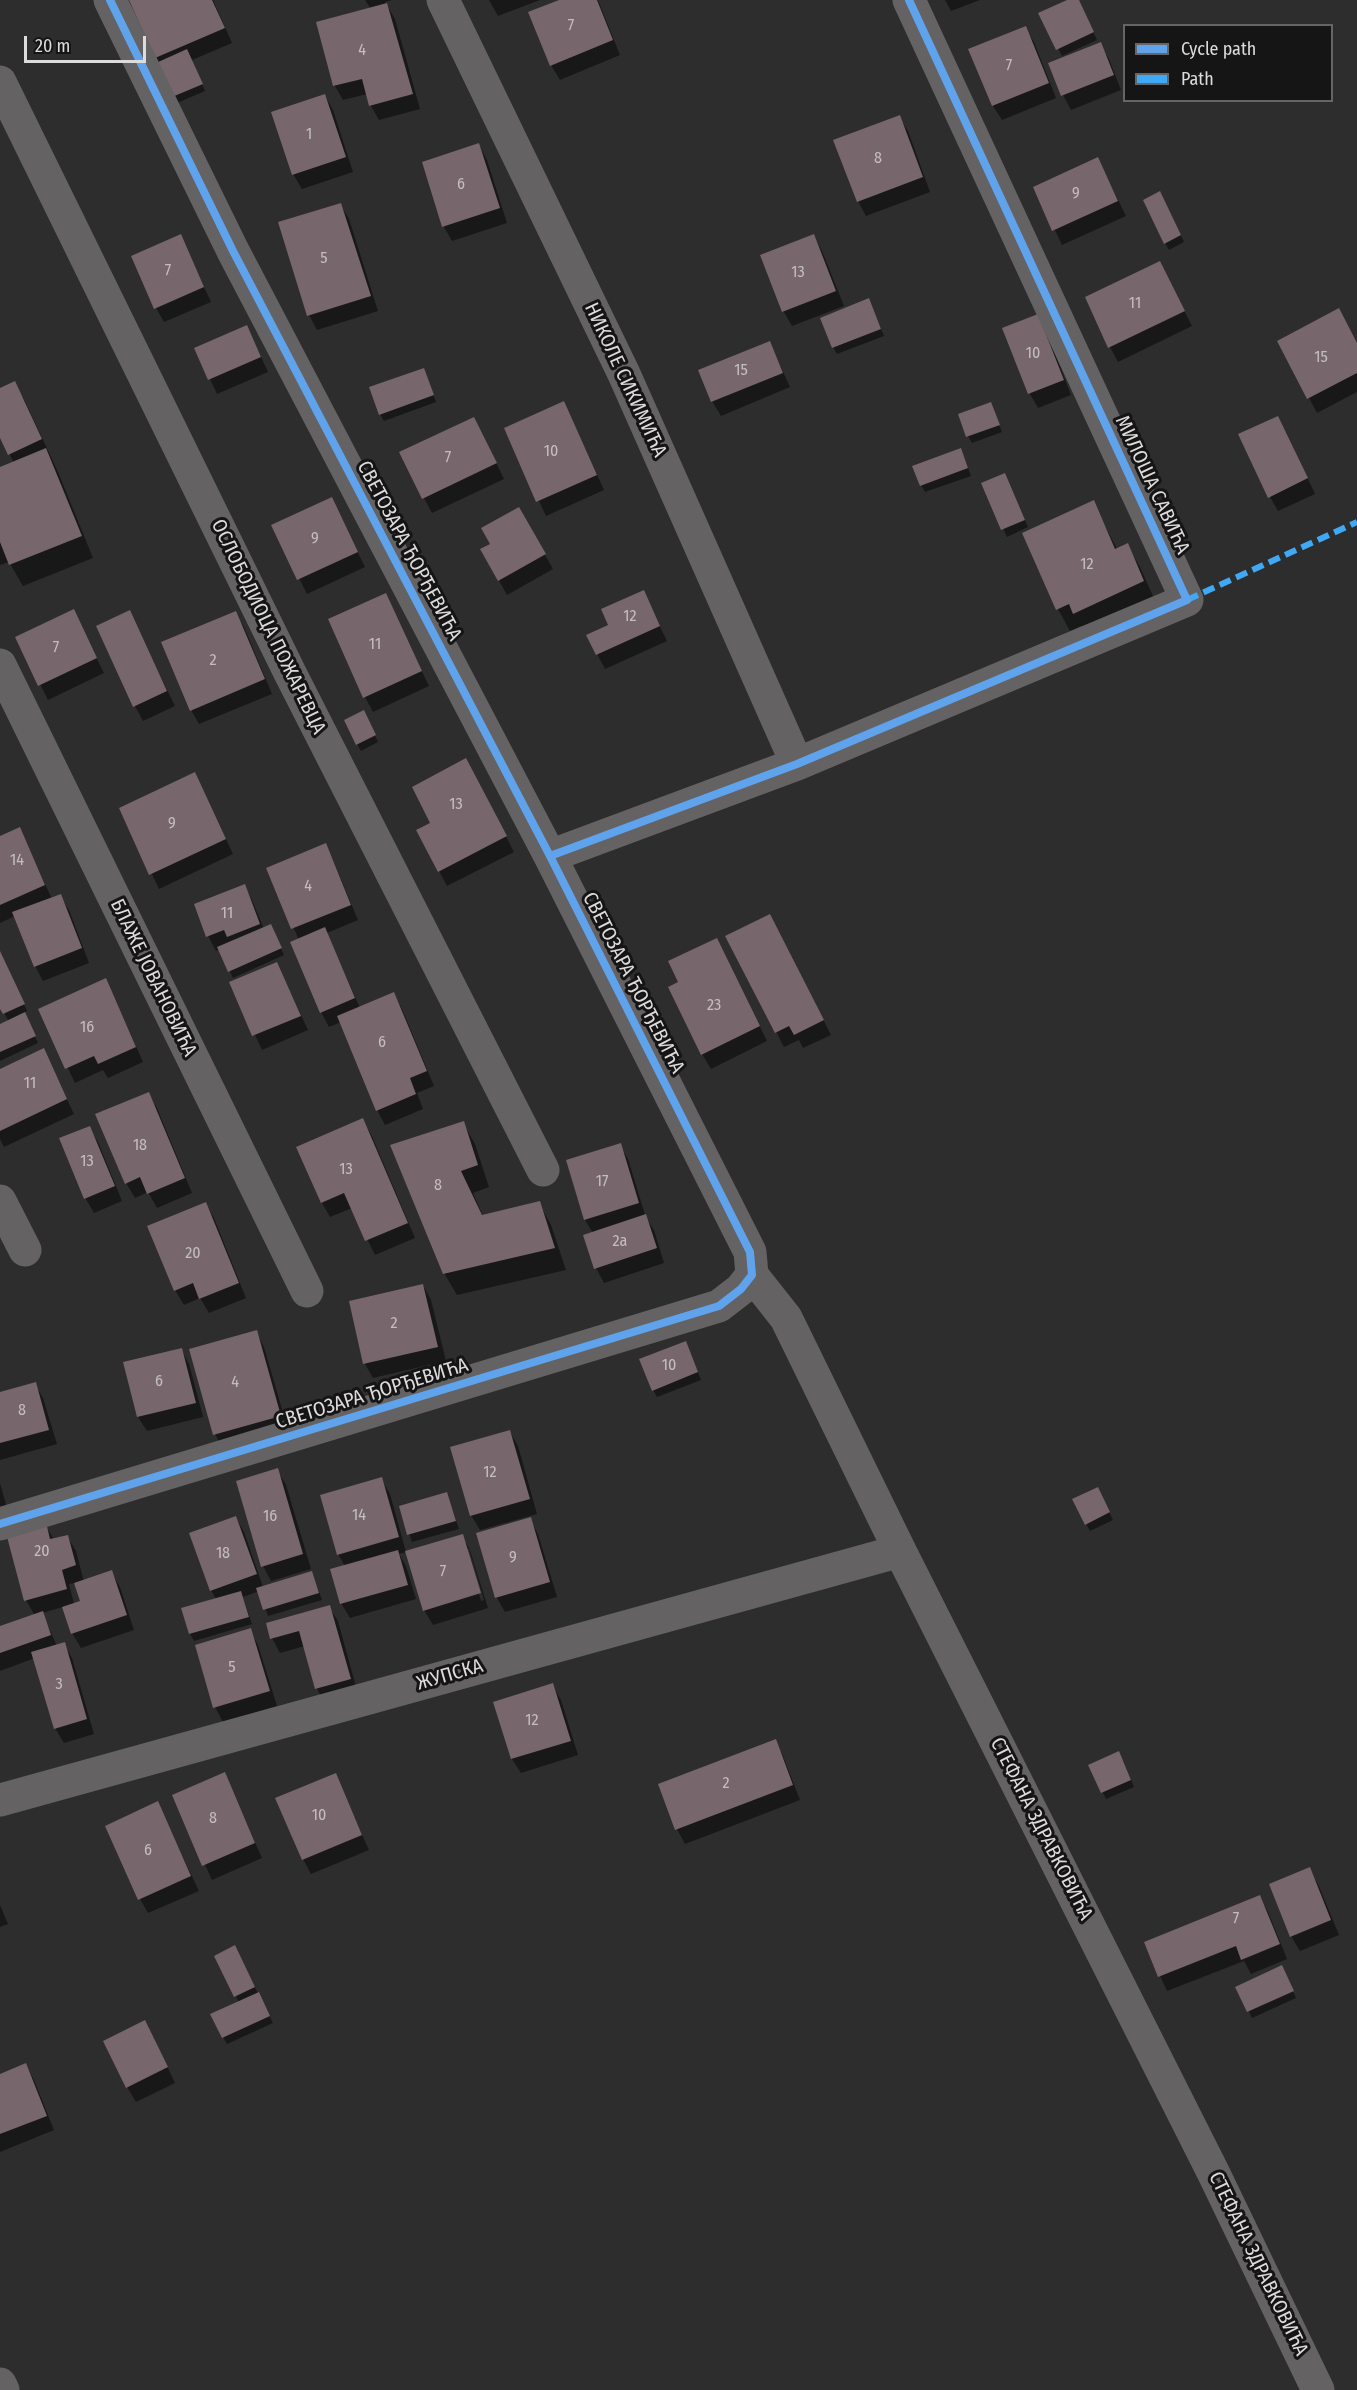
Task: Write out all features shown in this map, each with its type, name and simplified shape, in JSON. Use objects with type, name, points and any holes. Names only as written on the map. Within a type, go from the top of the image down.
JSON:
[{"type":"street","name":"СВЕТОЗАРА ЂОРЂЕВИЋА","points":[[0,1524],[719,1306],[741,1289],[752,1275],[750,1252],[550,856],[233,250],[110,0]]},
{"type":"street","name":"НИКОЛЕ СИКИМИЋА","points":[[443,0],[624,374],[797,764]]},
{"type":"street","name":"МИЛОША САВИЋА","points":[[797,764],[1187,600],[909,0]]},
{"type":"street","name":"ОСЛОБОДИОЦА ПОЖАРЕВЦА","points":[[0,82],[290,673],[543,1170]]},
{"type":"street","name":"БЛАЖЕ ЈОВАНОВИЋА","points":[[0,665],[307,1291]]},
{"type":"street","points":[[550,856],[797,764]]},
{"type":"street","points":[[0,1201],[25,1250]]},
{"type":"street","name":"СТЕФАНА ЗДРАВКОВИЋА","points":[[752,1275],[786,1318],[900,1551],[1213,2172],[1318,2390]]},
{"type":"street","name":"ЖУПСКА","points":[[0,1800],[900,1551]]},
{"type":"street","points":[[0,2384],[3,2390]]},
{"type":"building","points":[[129,0],[212,0],[225,28],[155,58]]},
{"type":"building","points":[[559,0],[597,0],[613,40],[550,66],[528,12]]},
{"type":"building","points":[[1067,0],[1079,0],[1094,32],[1056,50],[1038,13]]},
{"type":"building","points":[[387,3],[413,94],[369,106],[362,79],[333,86],[316,22]]},
{"type":"building","points":[[1026,26],[1049,83],[992,106],[968,49]]},
{"type":"building","points":[[1101,42],[1114,75],[1061,96],[1048,63]]},
{"type":"building","points":[[187,49],[203,84],[172,97],[156,63]]},
{"type":"building","points":[[325,94],[346,157],[292,175],[271,112]]},
{"type":"building","points":[[900,115],[923,177],[857,202],[833,140]]},
{"type":"building","points":[[479,143],[500,208],[442,227],[422,162]]},
{"type":"building","points":[[1098,157],[1118,201],[1052,231],[1033,187]]},
{"type":"building","points":[[1160,191],[1181,235],[1164,244],[1143,200]]},
{"type":"building","points":[[341,203],[371,296],[307,316],[278,222]]},
{"type":"building","points":[[181,234],[204,287],[154,309],[131,256]]},
{"type":"building","points":[[814,234],[836,291],[782,312],[760,255]]},
{"type":"building","points":[[1160,261],[1185,311],[1108,348],[1085,297]]},
{"type":"building","points":[[869,298],[881,329],[832,348],[820,318]]},
{"type":"building","points":[[1339,308],[1357,343],[1357,373],[1307,399],[1277,341]]},
{"type":"building","points":[[1038,314],[1064,380],[1028,394],[1002,328]]},
{"type":"building","points":[[247,325],[261,357],[208,380],[194,348]]},
{"type":"building","points":[[770,341],[783,373],[711,402],[698,370]]},
{"type":"building","points":[[424,368],[434,395],[379,415],[369,387]]},
{"type":"building","points":[[15,381],[42,439],[8,455],[0,438],[0,388]]},
{"type":"building","points":[[564,401],[597,475],[536,502],[504,428]]},
{"type":"building","points":[[991,402],[1000,425],[966,437],[958,414]]},
{"type":"building","points":[[1278,416],[1308,478],[1268,498],[1238,434]]},
{"type":"building","points":[[474,417],[497,463],[422,499],[399,452]]},
{"type":"building","points":[[46,448],[82,536],[9,565],[0,542],[0,467]]},
{"type":"building","points":[[961,448],[968,468],[920,486],[912,466]]},
{"type":"building","points":[[1005,473],[1025,520],[1001,530],[981,483]]},
{"type":"building","points":[[332,497],[358,552],[297,580],[271,525]]},
{"type":"building","points":[[1094,500],[1115,549],[1128,543],[1144,581],[1073,614],[1069,604],[1056,610],[1022,533]]},
{"type":"building","points":[[519,507],[546,554],[498,581],[480,549],[490,544],[481,528]]},
{"type":"building","points":[[644,590],[660,626],[596,655],[586,635],[608,625],[601,609]]},
{"type":"building","points":[[386,593],[422,671],[363,698],[328,619]]},
{"type":"building","points":[[74,609],[97,658],[38,686],[15,637]]},
{"type":"building","points":[[130,610],[167,691],[133,707],[96,626]]},
{"type":"building","points":[[236,611],[265,679],[190,711],[161,642]]},
{"type":"building","points":[[364,710],[376,735],[356,745],[344,720]]},
{"type":"building","points":[[466,758],[507,836],[438,872],[416,830],[430,823],[412,787]]},
{"type":"building","points":[[195,772],[226,839],[149,875],[119,808]]},
{"type":"building","points":[[20,827],[45,885],[0,905],[0,836]]},
{"type":"building","points":[[326,843],[351,905],[291,929],[266,868]]},
{"type":"building","points":[[245,884],[260,924],[227,937],[224,930],[206,937],[194,904]]},
{"type":"building","points":[[61,894],[82,948],[34,967],[12,912]]},
{"type":"building","points":[[770,914],[824,1020],[794,1035],[789,1026],[775,1033],[725,936]]},
{"type":"building","points":[[271,924],[282,948],[228,972],[217,947]]},
{"type":"building","points":[[325,927],[355,998],[320,1013],[290,942]]},
{"type":"building","points":[[717,938],[760,1026],[701,1055],[668,987],[678,982],[668,961]]},
{"type":"building","points":[[0,951],[25,1004],[3,1014],[0,1009]]},
{"type":"building","points":[[277,962],[301,1016],[252,1036],[229,982]]},
{"type":"building","points":[[106,978],[136,1047],[98,1064],[94,1056],[65,1069],[38,1009]]},
{"type":"building","points":[[394,992],[427,1071],[410,1078],[416,1094],[376,1111],[337,1016]]},
{"type":"building","points":[[25,1012],[36,1036],[0,1052],[0,1024]]},
{"type":"building","points":[[44,1048],[67,1099],[0,1131],[0,1069]]},
{"type":"building","points":[[149,1092],[185,1178],[147,1194],[140,1177],[125,1184],[95,1114]]},
{"type":"building","points":[[363,1118],[408,1223],[365,1241],[344,1193],[321,1203],[296,1147]]},
{"type":"building","points":[[464,1121],[478,1165],[461,1171],[482,1215],[540,1201],[555,1248],[443,1274],[390,1145]]},
{"type":"building","points":[[90,1126],[115,1186],[84,1199],[59,1138]]},
{"type":"building","points":[[621,1143],[639,1203],[584,1220],[566,1160]]},
{"type":"building","points":[[206,1202],[239,1283],[199,1299],[193,1283],[174,1291],[147,1226]]},
{"type":"building","points":[[646,1214],[657,1248],[594,1269],[583,1235]]},
{"type":"building","points":[[423,1284],[438,1347],[363,1364],[349,1301]]},
{"type":"building","points":[[257,1330],[281,1416],[213,1435],[189,1349]]},
{"type":"building","points":[[686,1341],[698,1372],[652,1391],[639,1359]]},
{"type":"building","points":[[182,1348],[196,1403],[137,1417],[123,1362]]},
{"type":"building","points":[[36,1382],[49,1430],[0,1443],[0,1392]]},
{"type":"building","points":[[510,1430],[530,1499],[470,1516],[450,1447]]},
{"type":"building","points":[[278,1468],[303,1554],[261,1567],[236,1481]]},
{"type":"building","points":[[382,1477],[399,1537],[337,1555],[320,1495]]},
{"type":"building","points":[[1098,1487],[1110,1512],[1085,1525],[1072,1499]]},
{"type":"building","points":[[447,1492],[456,1521],[407,1535],[399,1506]]},
{"type":"building","points":[[236,1516],[257,1574],[210,1591],[189,1533]]},
{"type":"building","points":[[531,1517],[550,1582],[495,1598],[476,1533]]},
{"type":"building","points":[[46,1522],[50,1539],[68,1535],[76,1565],[62,1570],[67,1589],[24,1601],[6,1533]]},
{"type":"building","points":[[463,1534],[481,1593],[423,1611],[405,1551]]},
{"type":"building","points":[[398,1550],[408,1585],[340,1604],[330,1569]]},
{"type":"building","points":[[112,1570],[127,1615],[71,1634],[62,1607],[80,1601],[74,1583]]},
{"type":"building","points":[[312,1571],[319,1593],[263,1610],[256,1588]]},
{"type":"building","points":[[241,1591],[249,1617],[189,1634],[181,1608]]},
{"type":"building","points":[[330,1605],[351,1679],[315,1689],[299,1631],[270,1639],[266,1623]]},
{"type":"building","points":[[43,1611],[51,1635],[0,1653],[0,1626]]},
{"type":"building","points":[[251,1628],[270,1691],[213,1708],[195,1645]]},
{"type":"building","points":[[65,1642],[87,1719],[54,1729],[31,1652]]},
{"type":"building","points":[[553,1683],[571,1741],[511,1759],[493,1702]]},
{"type":"building","points":[[776,1739],[793,1785],[675,1830],[658,1784]]},
{"type":"building","points":[[1119,1751],[1131,1780],[1101,1793],[1088,1765]]},
{"type":"building","points":[[225,1772],[255,1843],[202,1866],[172,1795]]},
{"type":"building","points":[[336,1773],[362,1835],[302,1860],[275,1798]]},
{"type":"building","points":[[158,1801],[191,1876],[138,1900],[105,1826]]},
{"type":"building","points":[[1310,1867],[1331,1920],[1290,1937],[1269,1884]]},
{"type":"building","points":[[1260,1895],[1280,1944],[1241,1960],[1236,1946],[1158,1977],[1144,1942]]},
{"type":"building","points":[[235,1945],[255,1987],[234,1997],[214,1956]]},
{"type":"building","points":[[1282,1965],[1294,1991],[1247,2012],[1235,1987]]},
{"type":"building","points":[[259,1992],[270,2016],[222,2038],[210,2014]]},
{"type":"building","points":[[145,2020],[168,2067],[126,2088],[103,2041]]},
{"type":"building","points":[[26,2063],[47,2116],[0,2134],[0,2074]]},
{"type":"marked path","points":[[1187,600],[1357,522]]},
{"type":"cycle path","points":[[0,1524],[719,1306],[741,1289],[752,1275],[750,1252],[550,856],[233,251],[110,0]]},
{"type":"cycle path","points":[[550,856],[797,764],[1187,600],[909,0]]}]
